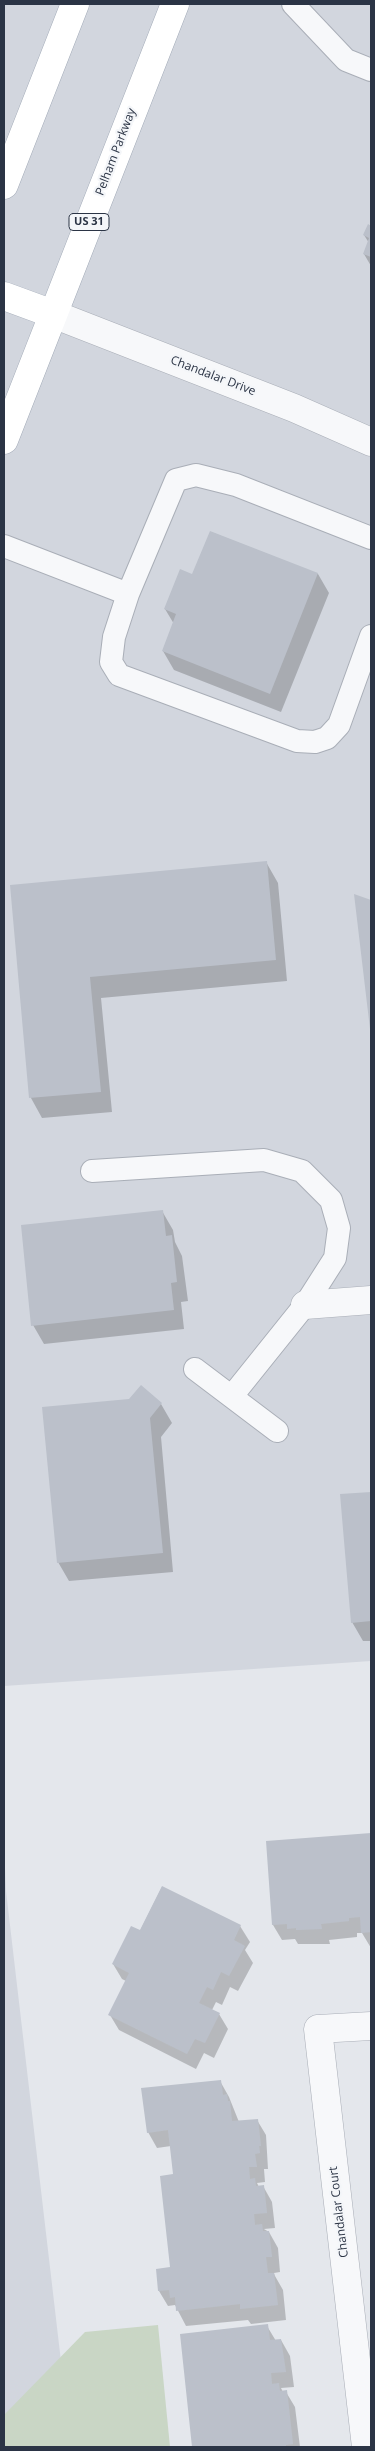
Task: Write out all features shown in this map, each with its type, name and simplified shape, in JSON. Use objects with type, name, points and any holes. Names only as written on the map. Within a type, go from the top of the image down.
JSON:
[{"type":"main road","points":[[4,186],[75,4]]},
{"type":"main road","name":"Pelham Parkway","points":[[4,440],[175,4]]},
{"type":"main road","points":[[4,296],[53,314]]},
{"type":"street","name":"Chandalar Drive","points":[[53,314],[280,402],[371,442]]},
{"type":"street","points":[[305,1305],[371,1300]]},
{"type":"street","name":"Chandalar Court","points":[[366,2447],[318,2029],[371,2026]]},
{"type":"lane","points":[[303,7],[346,60],[371,70]]},
{"type":"lane","points":[[371,538],[236,486],[196,475],[176,480],[128,594],[114,637],[111,662],[119,675],[297,741],[315,742],[327,738],[339,725],[371,636]]},
{"type":"lane","points":[[4,546],[128,594]]},
{"type":"lane","points":[[92,1171],[264,1160],[302,1171],[332,1200],[339,1228],[335,1258],[305,1305],[232,1396]]},
{"type":"lane","points":[[195,1370],[277,1431]]},
{"type":"shaded area","points":[[4,4],[371,4],[371,1661],[4,1686]]},
{"type":"shaded area","points":[[4,1845],[6,1891],[71,2447],[4,2447]]},
{"type":"green space","points":[[158,2325],[170,2447],[4,2447],[4,2415],[85,2332]]},
{"type":"building","points":[[368,224],[371,226],[371,257],[363,254],[369,238],[363,235]]},
{"type":"building","points":[[210,531],[318,573],[270,694],[162,651],[176,614],[164,609],[180,569],[192,574]]},
{"type":"building","points":[[267,861],[276,960],[90,977],[101,1092],[29,1098],[10,885]]},
{"type":"building","points":[[354,894],[371,900],[371,1029],[370,1029]]},
{"type":"building","points":[[163,1210],[166,1236],[172,1235],[177,1282],[171,1283],[174,1310],[31,1326],[21,1225]]},
{"type":"building","points":[[141,1385],[162,1403],[150,1418],[163,1553],[57,1563],[42,1407],[129,1399]]},
{"type":"building","points":[[371,1492],[371,1621],[351,1623],[340,1494]]},
{"type":"building","points":[[371,1833],[371,1932],[361,1933],[360,1917],[349,1918],[349,1921],[321,1924],[322,1929],[296,1930],[296,1928],[287,1929],[287,1924],[272,1925],[266,1841]]},
{"type":"building","points":[[162,1886],[241,1925],[234,1940],[245,1946],[229,1976],[221,1972],[213,1990],[207,1987],[199,2003],[220,2013],[205,2043],[195,2039],[187,2054],[108,2015],[129,1973],[112,1964],[131,1926],[140,1930]]},
{"type":"building","points":[[221,2080],[223,2095],[227,2094],[228,2101],[230,2101],[232,2121],[258,2119],[261,2146],[259,2146],[260,2153],[255,2154],[257,2167],[249,2167],[250,2179],[255,2178],[256,2186],[264,2185],[267,2213],[254,2214],[255,2225],[262,2224],[263,2231],[269,2231],[272,2257],[266,2257],[268,2273],[274,2273],[278,2305],[240,2309],[240,2304],[176,2311],[175,2297],[170,2298],[169,2290],[158,2291],[156,2269],[170,2267],[160,2176],[173,2174],[168,2130],[147,2133],[141,2088]]},
{"type":"building","points":[[268,2324],[270,2340],[281,2339],[286,2372],[271,2373],[272,2384],[279,2383],[280,2391],[287,2390],[293,2444],[286,2445],[286,2447],[192,2447],[180,2334]]}]
